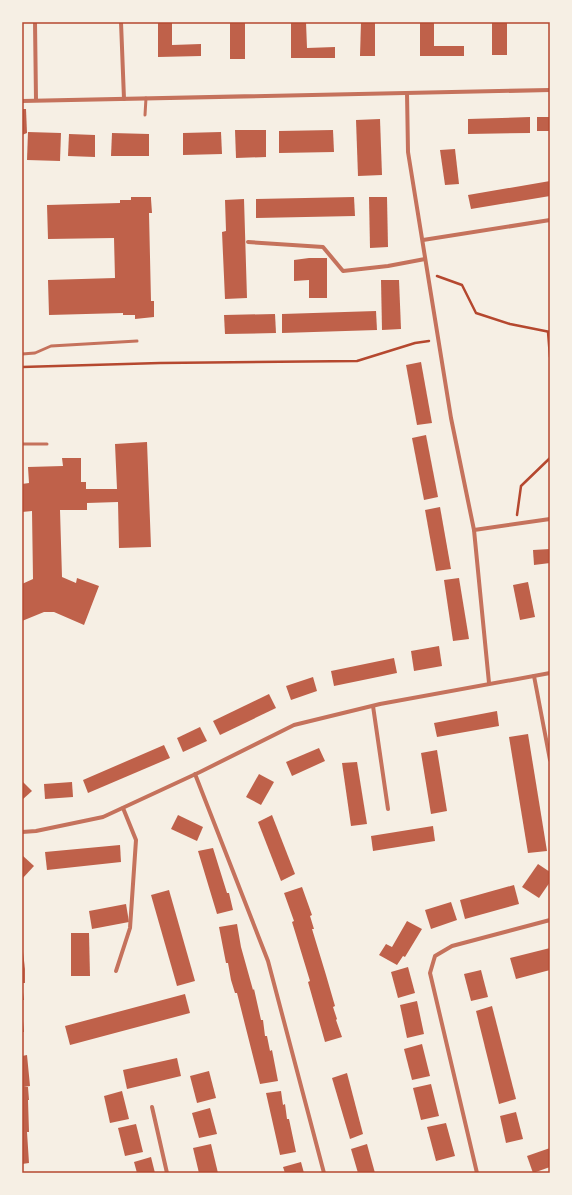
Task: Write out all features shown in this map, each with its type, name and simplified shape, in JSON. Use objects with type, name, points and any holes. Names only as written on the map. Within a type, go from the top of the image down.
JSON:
[{"type":"street","points":[[35,22],[36,100]]},
{"type":"street","points":[[121,22],[124,99]]},
{"type":"street","points":[[22,101],[550,90]]},
{"type":"street","points":[[407,93],[408,152],[427,272],[440,340],[451,418],[474,530],[489,683]]},
{"type":"street","points":[[423,240],[550,220]]},
{"type":"street","points":[[248,242],[323,247],[343,271],[388,266],[425,259]]},
{"type":"street","points":[[474,530],[550,519]]},
{"type":"street","points":[[22,832],[36,832],[103,817],[294,725],[373,706],[489,683],[550,673]]},
{"type":"street","points":[[534,676],[550,760]]},
{"type":"street","points":[[373,706],[388,809]]},
{"type":"street","points":[[195,774],[268,961],[324,1173]]},
{"type":"street","points":[[116,971],[130,928],[136,840],[123,808]]},
{"type":"street","points":[[477,1173],[430,974],[435,956],[452,946],[550,920]]},
{"type":"street","points":[[152,1107],[167,1173]]},
{"type":"lane","points":[[145,116],[146,98]]},
{"type":"lane","points":[[22,354],[36,354],[51,346],[137,341]]},
{"type":"lane","points":[[22,444],[47,444]]},
{"type":"path","points":[[427,272],[462,285],[476,313],[510,324],[549,332],[550,357]]},
{"type":"path","points":[[22,367],[357,360],[415,343],[440,340]]},
{"type":"path","points":[[515,524],[521,486],[550,458]]},
{"type":"building","points":[[158,22],[172,22],[172,45],[201,44],[201,56],[158,57]]},
{"type":"building","points":[[230,22],[245,22],[245,59],[230,59]]},
{"type":"building","points":[[291,22],[306,22],[307,48],[335,47],[335,58],[291,58]]},
{"type":"building","points":[[361,22],[375,22],[375,56],[360,56]]},
{"type":"building","points":[[420,22],[434,22],[434,46],[464,46],[464,56],[420,56]]},
{"type":"building","points":[[492,22],[507,22],[507,55],[492,55]]},
{"type":"building","points":[[22,109],[26,109],[27,133],[22,135]]},
{"type":"building","points":[[530,117],[530,133],[468,134],[468,119]]},
{"type":"building","points":[[537,117],[550,117],[550,131],[537,131]]},
{"type":"building","points":[[380,119],[382,175],[358,176],[356,120]]},
{"type":"building","points":[[235,130],[266,130],[266,157],[236,158]]},
{"type":"building","points":[[333,130],[334,152],[279,153],[279,131]]},
{"type":"building","points":[[28,132],[61,133],[60,161],[27,160]]},
{"type":"building","points":[[221,132],[222,154],[183,155],[183,133]]},
{"type":"building","points":[[112,133],[149,134],[149,156],[111,156]]},
{"type":"building","points":[[69,134],[95,135],[95,157],[68,156]]},
{"type":"building","points":[[455,149],[459,184],[445,185],[440,150]]},
{"type":"building","points":[[550,181],[550,196],[471,209],[468,195]]},
{"type":"building","points":[[131,197],[151,197],[152,213],[149,213],[151,301],[154,301],[154,317],[135,319],[135,315],[123,315],[123,313],[49,315],[48,280],[115,278],[114,238],[48,239],[47,205],[120,203],[120,200],[131,200]]},
{"type":"building","points":[[354,197],[355,216],[256,218],[256,199]]},
{"type":"building","points":[[369,197],[387,197],[388,247],[370,248]]},
{"type":"building","points":[[244,199],[247,298],[225,299],[222,232],[226,231],[225,200]]},
{"type":"building","points":[[327,258],[327,298],[309,298],[309,280],[294,281],[294,260]]},
{"type":"building","points":[[381,280],[399,280],[401,329],[382,330]]},
{"type":"building","points":[[376,311],[377,330],[282,333],[282,314]]},
{"type":"building","points":[[275,314],[276,333],[225,334],[224,315]]},
{"type":"building","points":[[421,362],[432,423],[417,425],[406,365]]},
{"type":"building","points":[[426,435],[438,497],[424,500],[412,438]]},
{"type":"building","points":[[147,442],[151,547],[119,548],[118,502],[87,503],[87,510],[60,510],[62,577],[76,583],[77,578],[99,586],[84,625],[54,612],[44,612],[22,621],[22,584],[33,579],[32,511],[22,512],[22,484],[29,483],[28,467],[63,466],[62,458],[81,458],[81,482],[86,482],[86,489],[117,489],[115,444]]},
{"type":"building","points":[[440,507],[451,569],[436,571],[425,510]]},
{"type":"building","points":[[550,549],[550,563],[534,565],[533,550]]},
{"type":"building","points":[[459,578],[469,639],[453,641],[444,580]]},
{"type":"building","points":[[528,582],[535,617],[520,620],[513,585]]},
{"type":"building","points":[[439,646],[442,666],[414,671],[411,651]]},
{"type":"building","points":[[394,658],[397,673],[334,686],[331,671]]},
{"type":"building","points":[[313,677],[317,691],[291,700],[286,686]]},
{"type":"building","points":[[269,694],[276,708],[220,735],[213,721]]},
{"type":"building","points":[[497,711],[499,726],[437,737],[434,723]]},
{"type":"building","points":[[200,727],[207,741],[183,752],[177,738]]},
{"type":"building","points":[[528,734],[547,851],[528,853],[509,737]]},
{"type":"building","points":[[164,745],[170,758],[88,793],[83,780]]},
{"type":"building","points":[[319,748],[325,761],[292,776],[286,762]]},
{"type":"building","points":[[437,750],[447,811],[431,814],[421,753]]},
{"type":"building","points":[[357,762],[367,824],[351,826],[342,763]]},
{"type":"building","points":[[259,774],[274,782],[261,805],[246,797]]},
{"type":"building","points":[[22,781],[32,791],[22,800]]},
{"type":"building","points":[[72,782],[73,797],[45,799],[44,784]]},
{"type":"building","points":[[178,815],[203,827],[197,841],[171,829]]},
{"type":"building","points":[[272,815],[295,874],[281,881],[258,822]]},
{"type":"building","points":[[433,826],[435,841],[373,851],[371,836]]},
{"type":"building","points":[[120,845],[121,862],[47,870],[45,852]]},
{"type":"building","points":[[213,848],[227,893],[229,893],[233,910],[217,914],[198,851]]},
{"type":"building","points":[[22,855],[34,866],[22,879]]},
{"type":"building","points":[[538,864],[550,872],[550,882],[539,898],[522,887]]},
{"type":"building","points":[[514,885],[519,904],[465,919],[460,900]]},
{"type":"building","points":[[302,887],[312,915],[310,916],[314,929],[312,929],[335,1006],[333,1007],[342,1037],[325,1042],[308,982],[310,981],[292,922],[294,921],[284,893]]},
{"type":"building","points":[[169,890],[195,981],[177,986],[151,895]]},
{"type":"building","points":[[451,902],[457,920],[431,929],[425,910]]},
{"type":"building","points":[[126,904],[129,922],[92,929],[89,911]]},
{"type":"building","points":[[407,921],[422,929],[405,957],[403,956],[397,965],[379,955],[386,944],[392,947]]},
{"type":"building","points":[[237,924],[241,947],[253,990],[254,989],[261,1020],[263,1020],[265,1036],[267,1036],[270,1051],[272,1050],[278,1081],[260,1084],[237,993],[235,993],[231,980],[228,963],[226,963],[219,927]]},
{"type":"building","points":[[71,933],[89,933],[90,976],[71,976]]},
{"type":"building","points":[[22,943],[25,969],[25,983],[22,983]]},
{"type":"building","points":[[550,948],[550,970],[516,979],[510,958]]},
{"type":"building","points":[[408,967],[415,993],[398,998],[391,972]]},
{"type":"building","points":[[481,970],[488,997],[471,1001],[464,974]]},
{"type":"building","points":[[22,984],[24,1000],[22,1000]]},
{"type":"building","points":[[185,994],[190,1013],[70,1045],[65,1026]]},
{"type":"building","points":[[417,1001],[424,1034],[407,1038],[400,1005]]},
{"type":"building","points":[[492,1006],[516,1099],[499,1104],[476,1011]]},
{"type":"building","points":[[22,1010],[24,1032],[22,1032]]},
{"type":"building","points":[[422,1044],[430,1076],[412,1080],[404,1049]]},
{"type":"building","points":[[27,1055],[30,1086],[24,1087],[28,1087],[29,1100],[29,1132],[27,1132],[29,1163],[22,1164],[22,1056]]},
{"type":"building","points":[[177,1058],[181,1076],[127,1089],[123,1070]]},
{"type":"building","points":[[209,1071],[216,1098],[197,1103],[190,1076]]},
{"type":"building","points":[[347,1073],[363,1134],[350,1139],[332,1078]]},
{"type":"building","points":[[431,1084],[439,1116],[421,1120],[413,1088]]},
{"type":"building","points":[[122,1091],[129,1119],[110,1123],[104,1096]]},
{"type":"building","points":[[281,1091],[283,1105],[285,1104],[287,1119],[289,1119],[296,1152],[280,1155],[266,1093]]},
{"type":"building","points":[[210,1108],[217,1134],[199,1138],[192,1113]]},
{"type":"building","points":[[516,1112],[523,1139],[506,1143],[500,1116]]},
{"type":"building","points":[[446,1123],[455,1156],[436,1161],[427,1127]]},
{"type":"building","points":[[136,1124],[143,1152],[125,1156],[118,1128]]},
{"type":"building","points":[[211,1144],[218,1173],[199,1173],[193,1148]]},
{"type":"building","points":[[367,1144],[375,1173],[358,1173],[351,1149]]},
{"type":"building","points":[[550,1148],[550,1167],[533,1173],[527,1156]]},
{"type":"building","points":[[151,1157],[155,1173],[137,1173],[134,1162]]},
{"type":"building","points":[[301,1162],[304,1173],[285,1173],[283,1167]]}]
